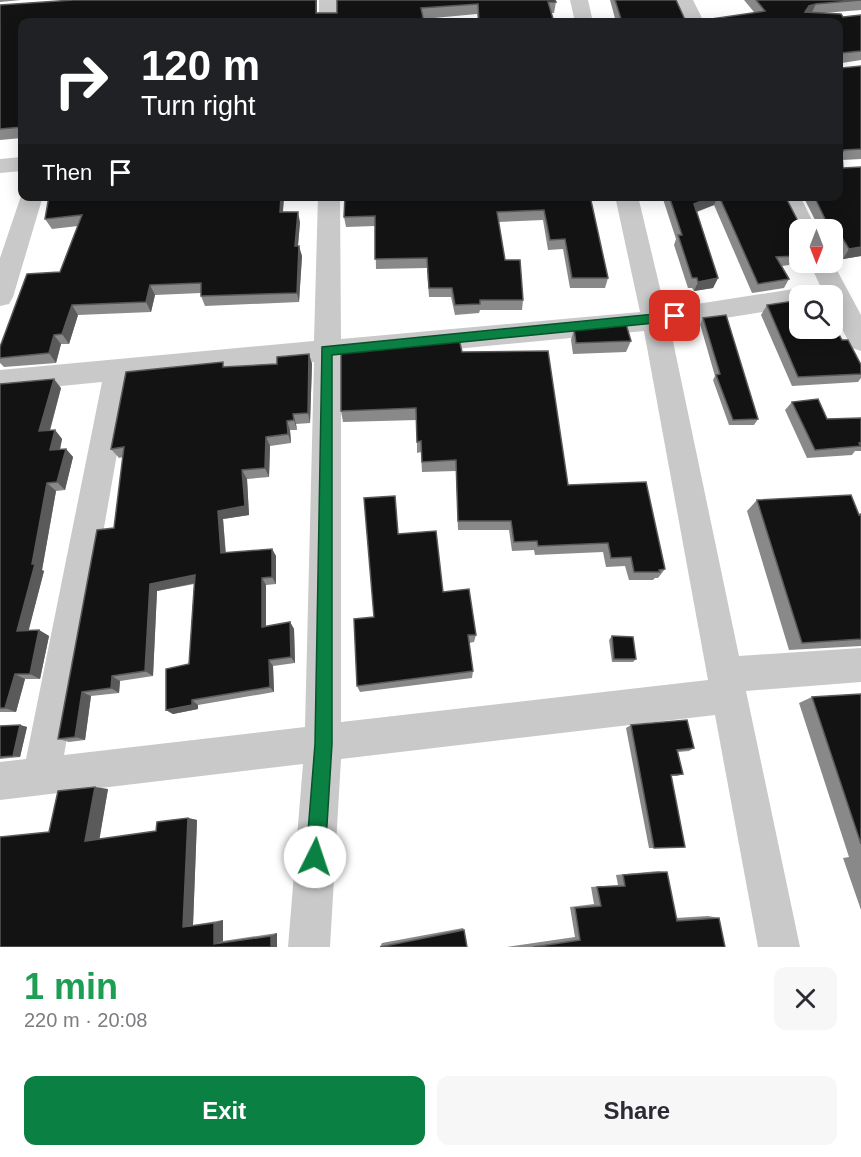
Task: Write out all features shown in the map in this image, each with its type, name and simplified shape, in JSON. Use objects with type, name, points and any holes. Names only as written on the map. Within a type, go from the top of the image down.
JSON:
[{"type":"street","points":[[328,0],[328,18]]},
{"type":"street","points":[[579,0],[583,18]]},
{"type":"street","points":[[684,0],[693,18]]},
{"type":"street","points":[[0,166],[18,164]]},
{"type":"street","points":[[0,297],[30,201]]},
{"type":"street","points":[[309,947],[323,744],[329,201]]},
{"type":"street","points":[[627,201],[655,320],[780,947]]},
{"type":"street","points":[[790,201],[800,219]]},
{"type":"street","points":[[843,290],[861,288]]},
{"type":"street","points":[[0,381],[655,320],[789,299]]},
{"type":"street","points":[[843,306],[861,341]]},
{"type":"street","points":[[42,775],[118,370]]},
{"type":"street","points":[[0,781],[323,744],[861,665]]},
{"type":"building","points":[[73,0],[316,0],[316,13],[337,13],[337,0],[555,0],[556,2],[548,2],[553,18],[479,18],[478,4],[421,8],[423,18],[18,18],[18,127],[0,129],[0,5]]},
{"type":"building","points":[[615,0],[676,0],[684,18],[621,18]]},
{"type":"building","points":[[756,0],[861,0],[816,4],[809,6],[805,12],[841,14],[843,17],[861,15],[861,51],[843,53],[843,18],[718,18],[765,11]]},
{"type":"building","points":[[861,66],[861,149],[843,152],[843,68]]},
{"type":"building","points":[[861,167],[861,247],[849,249],[843,239],[843,219],[825,219],[816,201],[843,201],[843,168]]},
{"type":"building","points":[[48,201],[281,201],[280,212],[298,212],[295,246],[299,246],[297,293],[201,296],[201,283],[150,285],[146,302],[72,305],[62,334],[54,335],[49,353],[0,358],[0,347],[27,274],[60,272],[82,215],[45,219]]},
{"type":"building","points":[[345,201],[591,201],[608,278],[572,278],[565,239],[550,240],[544,210],[497,212],[505,260],[520,260],[523,300],[480,300],[480,304],[455,305],[452,288],[429,288],[427,258],[375,259],[375,216],[344,217]]},
{"type":"building","points":[[671,201],[702,201],[694,204],[718,278],[698,282],[697,278],[692,278],[678,235],[682,235]]},
{"type":"building","points":[[721,201],[788,201],[797,219],[789,219],[789,256],[776,257],[789,279],[758,284]]},
{"type":"building","points":[[789,302],[789,339],[848,340],[861,365],[861,374],[798,377],[767,305]]},
{"type":"building","points":[[726,315],[758,419],[733,420],[716,375],[720,374],[703,318]]},
{"type":"building","points":[[626,324],[631,341],[576,343],[574,329]]},
{"type":"building","points":[[459,339],[462,352],[548,351],[568,485],[646,482],[665,569],[659,570],[660,572],[634,572],[631,557],[611,558],[608,543],[538,546],[537,541],[514,542],[511,521],[458,521],[456,460],[422,462],[421,441],[417,442],[416,408],[341,411],[341,350]]},
{"type":"building","points":[[309,354],[308,413],[293,414],[294,420],[287,421],[288,434],[266,437],[265,468],[242,470],[245,506],[218,511],[221,553],[272,549],[272,577],[262,578],[262,627],[290,622],[291,657],[269,660],[270,687],[192,700],[192,705],[166,710],[166,669],[189,664],[195,575],[150,584],[145,671],[112,676],[111,688],[82,692],[75,737],[58,739],[97,530],[114,528],[124,447],[111,449],[126,372],[223,362],[223,367],[277,364],[277,357]]},
{"type":"building","points":[[54,379],[39,431],[55,430],[50,450],[66,449],[57,482],[47,483],[32,564],[35,564],[17,631],[39,630],[30,674],[15,674],[5,708],[0,708],[0,384]]},
{"type":"building","points":[[818,399],[827,419],[861,418],[861,443],[859,443],[861,446],[815,450],[792,402]]},
{"type":"building","points":[[851,495],[859,515],[861,514],[861,639],[802,643],[757,500]]},
{"type":"building","points":[[395,496],[398,534],[436,531],[443,592],[469,589],[476,635],[468,635],[473,671],[357,686],[354,619],[374,617],[364,498]]},
{"type":"building","points":[[612,636],[633,637],[636,659],[614,659]]},
{"type":"building","points":[[861,694],[861,844],[812,697]]},
{"type":"building","points":[[687,720],[694,748],[677,750],[683,774],[671,775],[685,847],[654,848],[631,725]]},
{"type":"building","points":[[20,725],[13,756],[0,757],[0,726]]},
{"type":"building","points":[[95,787],[85,841],[156,831],[157,822],[188,818],[183,927],[214,923],[214,944],[271,936],[271,947],[0,947],[0,837],[49,832],[58,791]]},
{"type":"building","points":[[667,872],[677,921],[719,918],[725,947],[533,947],[580,940],[575,908],[601,906],[597,887],[625,886],[623,875]]},
{"type":"building","points":[[464,930],[467,947],[380,947]]},
{"type":"route","points":[[315,857],[323,744],[326,350],[655,320],[675,316]]}]
